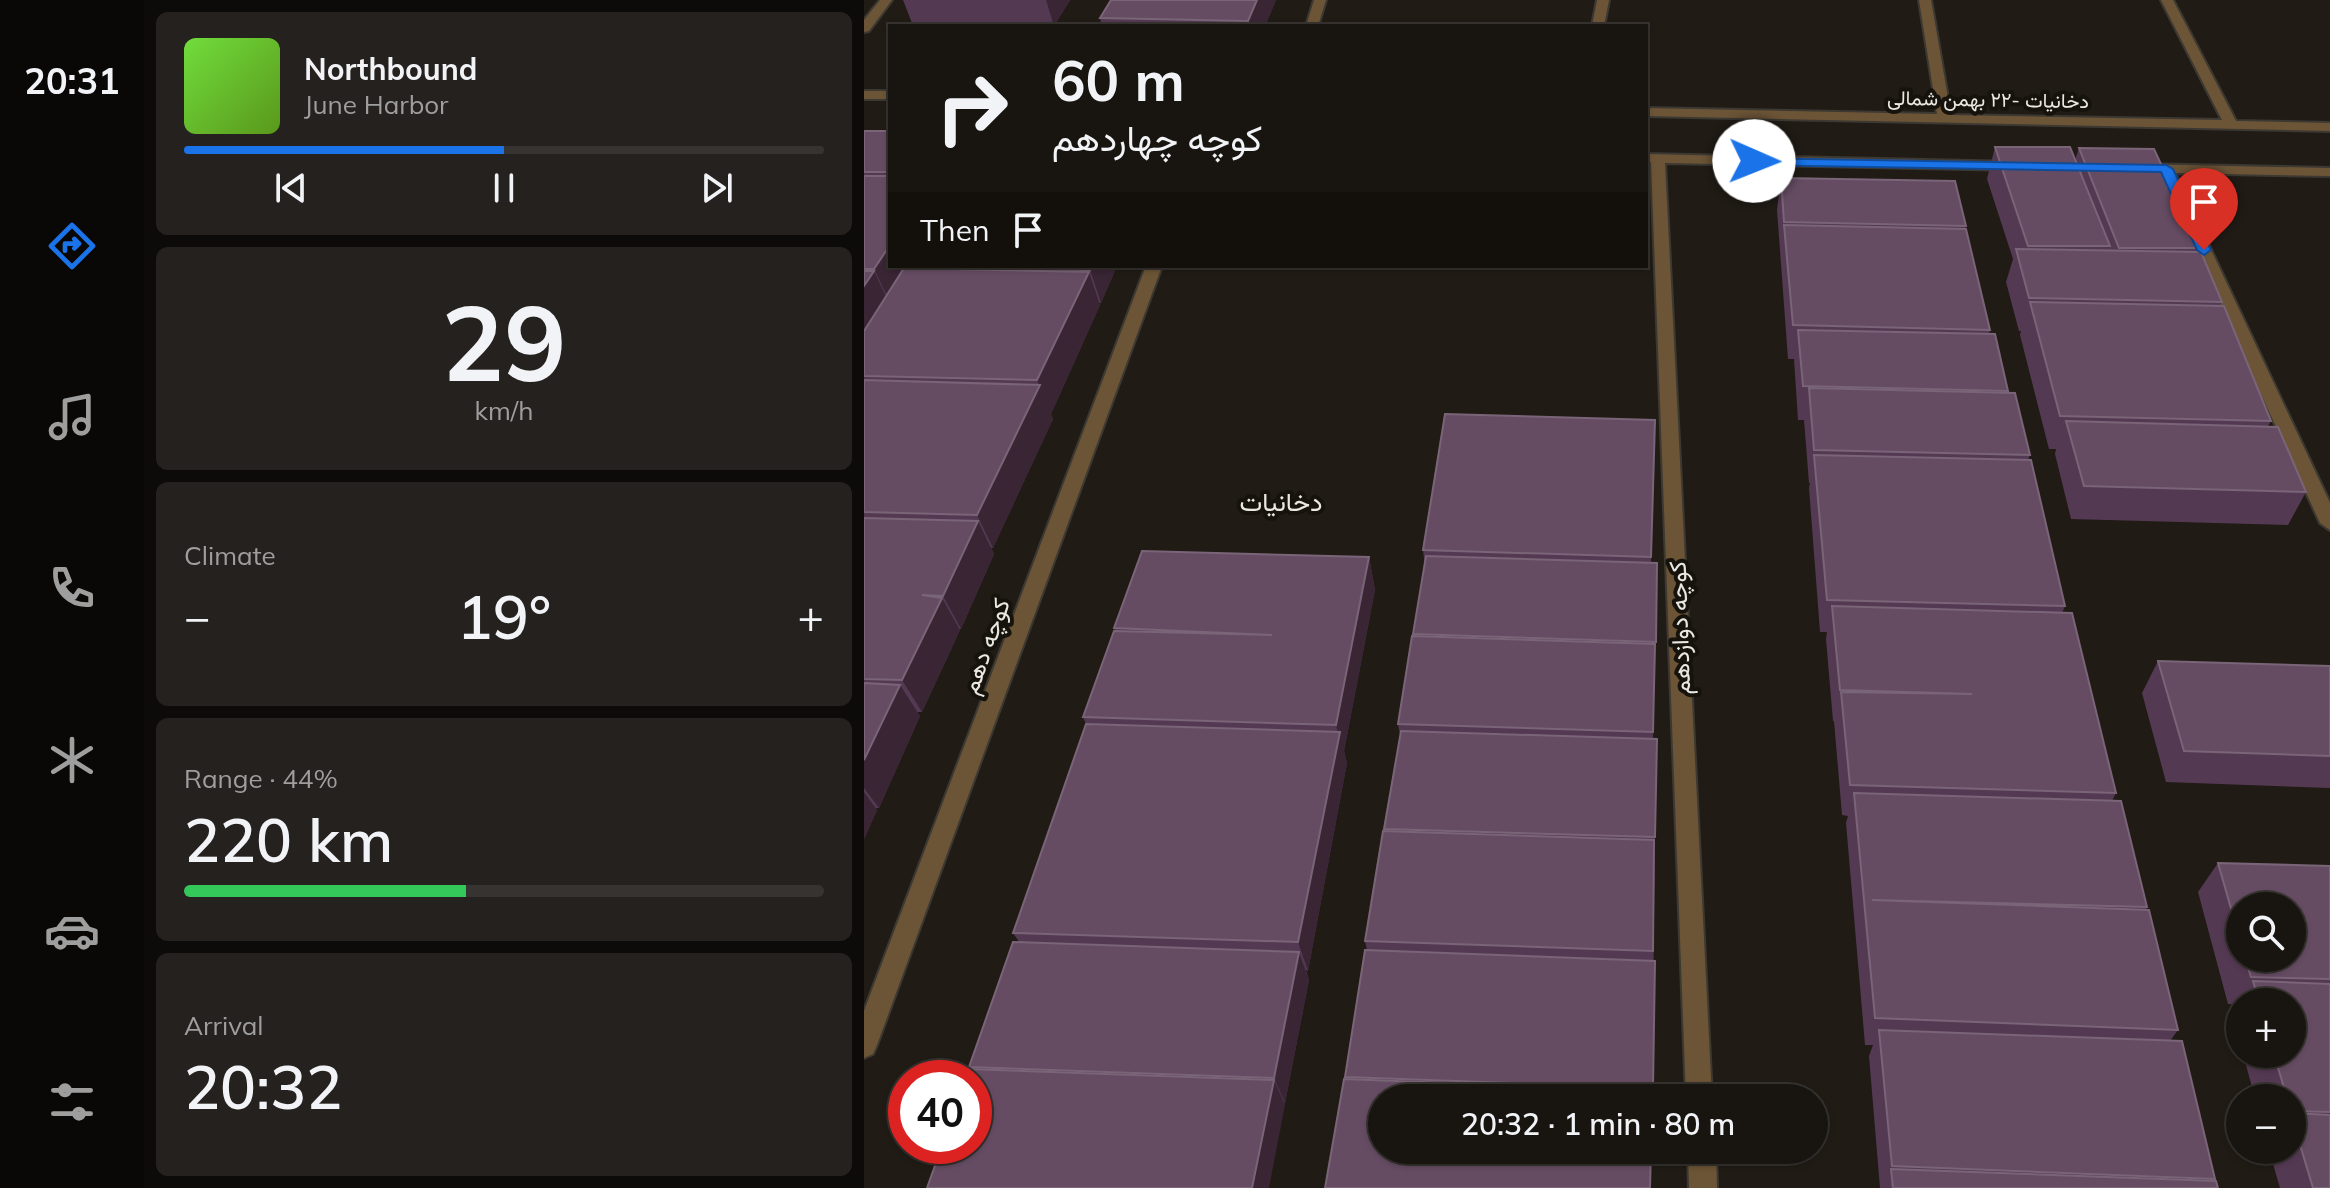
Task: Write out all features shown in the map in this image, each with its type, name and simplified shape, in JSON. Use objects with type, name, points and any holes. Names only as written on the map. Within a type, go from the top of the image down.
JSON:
[{"type":"street","points":[[864,28],[886,0]]},
{"type":"street","points":[[1313,24],[1320,0]]},
{"type":"street","points":[[1598,24],[1603,0]]},
{"type":"street","points":[[1925,0],[1945,118]]},
{"type":"street","points":[[2167,0],[2231,124]]},
{"type":"street","points":[[864,95],[888,95]]},
{"type":"street","name":"دخانیات -۲۲ بهمن شمالی","points":[[1648,112],[2330,127]]},
{"type":"street","points":[[1652,158],[2039,166]]},
{"type":"street","name":"کوچه دوازدهم","points":[[1652,158],[1698,1084]]},
{"type":"street","points":[[2119,168],[2330,172]]},
{"type":"street","points":[[2166,169],[2330,523]]},
{"type":"street","name":"کوچه دهم","points":[[864,1045],[1153,268]]},
{"type":"street","points":[[1702,1164],[1703,1188]]},
{"type":"building","points":[[1111,0],[1257,0],[1248,21],[1100,18]]},
{"type":"building","points":[[864,131],[888,131],[888,172],[864,172]]},
{"type":"building","points":[[1995,147],[2070,147],[2110,246],[2028,246]]},
{"type":"building","points":[[2079,148],[2154,149],[2200,248],[2119,248]]},
{"type":"building","points":[[864,176],[888,176],[888,248],[874,269],[864,269]]},
{"type":"building","points":[[1781,178],[1955,181],[1966,226],[1784,222]]},
{"type":"building","points":[[1784,225],[1966,229],[1990,330],[1793,325]]},
{"type":"building","points":[[2016,249],[2201,252],[2222,302],[2029,298]]},
{"type":"building","points":[[904,268],[1089,272],[1037,380],[864,376],[864,331]]},
{"type":"building","points":[[1008,268],[1090,268],[1090,270]]},
{"type":"building","points":[[864,271],[874,271],[864,286]]},
{"type":"building","points":[[2030,302],[2224,306],[2271,421],[2060,416]]},
{"type":"building","points":[[1798,330],[1995,334],[2008,391],[1803,386]]},
{"type":"building","points":[[864,380],[1040,385],[977,515],[864,512]]},
{"type":"building","points":[[1809,388],[2015,393],[2030,455],[1814,450]]},
{"type":"building","points":[[1445,414],[1655,420],[1651,557],[1423,550]]},
{"type":"building","points":[[2066,421],[2278,427],[2306,492],[2084,486]]},
{"type":"building","points":[[1814,455],[2031,460],[2065,606],[1827,600]]},
{"type":"building","points":[[864,518],[978,521],[943,596],[922,595],[942,598],[902,680],[864,679]]},
{"type":"building","points":[[1142,551],[1369,557],[1336,725],[1083,717],[1114,631],[1272,635],[1114,628]]},
{"type":"building","points":[[1426,556],[1657,563],[1656,642],[1413,634]]},
{"type":"building","points":[[1832,606],[2072,613],[2116,793],[1850,785],[1841,692],[1972,694],[1840,690]]},
{"type":"building","points":[[1412,636],[1655,644],[1653,732],[1398,724]]},
{"type":"building","points":[[2158,661],[2330,666],[2330,756],[2184,751]]},
{"type":"building","points":[[864,683],[900,685],[864,760]]},
{"type":"building","points":[[1086,724],[1340,732],[1298,942],[1013,933]]},
{"type":"building","points":[[1401,731],[1657,739],[1655,837],[1384,829]]},
{"type":"building","points":[[1854,793],[2121,801],[2147,907],[1872,900],[2149,910],[2178,1030],[1875,1018]]},
{"type":"building","points":[[1383,831],[1654,840],[1653,951],[1365,941]]},
{"type":"building","points":[[2218,863],[2330,866],[2330,979],[2251,977],[2249,972],[2306,972],[2306,892],[2226,892]]},
{"type":"building","points":[[1013,942],[1299,952],[1274,1078],[992,1068],[992,1060],[971,1060]]},
{"type":"building","points":[[1365,950],[1655,961],[1653,1084],[1541,1084],[1345,1077]]},
{"type":"building","points":[[2253,981],[2330,984],[2330,1112],[2306,1111],[2306,1084],[2283,1084],[2278,1068],[2306,1068],[2306,988],[2255,988]]},
{"type":"building","points":[[1879,1030],[2182,1041],[2215,1179],[1892,1166]]},
{"type":"building","points":[[992,1070],[1274,1080],[1252,1188],[927,1188],[936,1164],[992,1164]]},
{"type":"building","points":[[1344,1079],[1472,1084],[1368,1084],[1368,1164],[1651,1164],[1650,1188],[1325,1188]]},
{"type":"building","points":[[2306,1114],[2330,1115],[2330,1188],[2313,1188],[2306,1164]]},
{"type":"building","points":[[1891,1169],[2216,1181],[2218,1188],[1893,1188]]},
{"type":"district","name":"دخانیات","points":[[1281,501]]},
{"type":"route","points":[[1754,161],[2166,169],[2204,250]]}]
